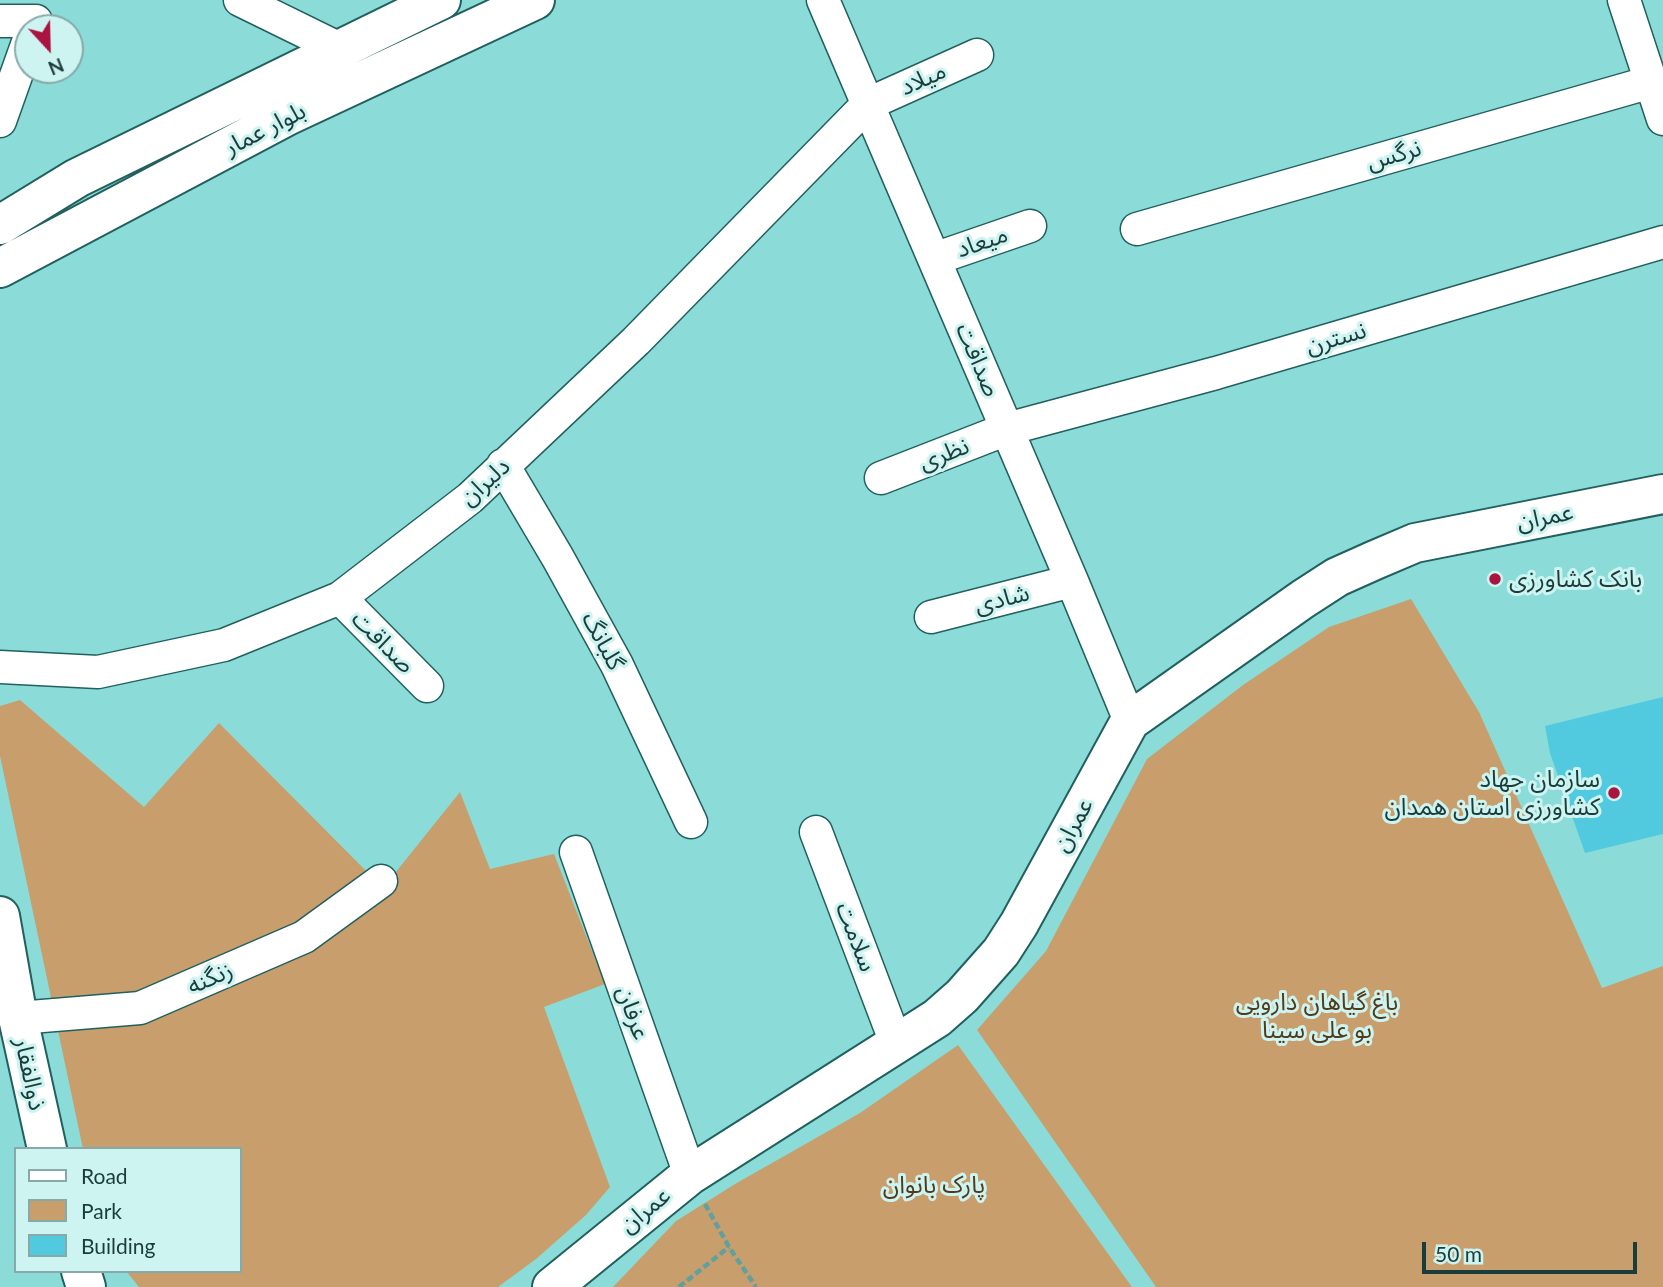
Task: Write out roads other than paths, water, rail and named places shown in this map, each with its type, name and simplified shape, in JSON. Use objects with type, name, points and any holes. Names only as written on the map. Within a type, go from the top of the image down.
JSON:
[{"type":"street","points":[[240,0],[340,49]]},
{"type":"street","name":"بلوار عمار","points":[[0,225],[77,178],[441,0]]},
{"type":"street","name":"بلوار عمار","points":[[0,268],[289,115],[535,0]]},
{"type":"street","name":"صداقت","points":[[823,0],[1130,721]]},
{"type":"street","points":[[1624,0],[1663,119]]},
{"type":"street","name":"میلاد","points":[[868,104],[977,55]]},
{"type":"street","name":"نرگس","points":[[1137,229],[1651,82]]},
{"type":"street","points":[[0,121],[14,83]]},
{"type":"street","name":"دلیران","points":[[0,667],[98,672],[224,645],[340,598],[470,498],[636,341],[868,104]]},
{"type":"street","name":"میعاد","points":[[934,259],[1030,226]]},
{"type":"street","name":"نسترن","points":[[1007,429],[1216,373],[1663,242]]},
{"type":"street","name":"نظری","points":[[881,478],[1007,429]]},
{"type":"street","name":"گلبانگ","points":[[503,466],[617,665],[691,822]]},
{"type":"street","name":"عمران","points":[[552,1287],[690,1175],[937,1017],[962,996],[1001,952],[1130,721],[1337,577],[1415,543],[1663,494]]},
{"type":"street","name":"شادی","points":[[931,617],[1072,581]]},
{"type":"street","name":"صداقت","points":[[340,598],[427,687]]},
{"type":"street","name":"سلامت","points":[[816,832],[896,1043]]},
{"type":"street","name":"عرفان","points":[[576,852],[690,1175]]},
{"type":"street","name":"زنگنه","points":[[18,1018],[140,1008],[304,937],[381,881]]},
{"type":"street","name":"ذوالفقار","points":[[0,916],[18,1018],[47,1147]]},
{"type":"place","name":"بانک کشاورزی","points":[[1495,579]]},
{"type":"place","name":"سازمان جهاد کشاورزی استان همدان","points":[[1614,793]]},
{"type":"park label","name":"باغ گیاهان دارویی بو علی سینا","points":[[1317,1016]]},
{"type":"park label","name":"پارک بانوان","points":[[934,1185]]}]
